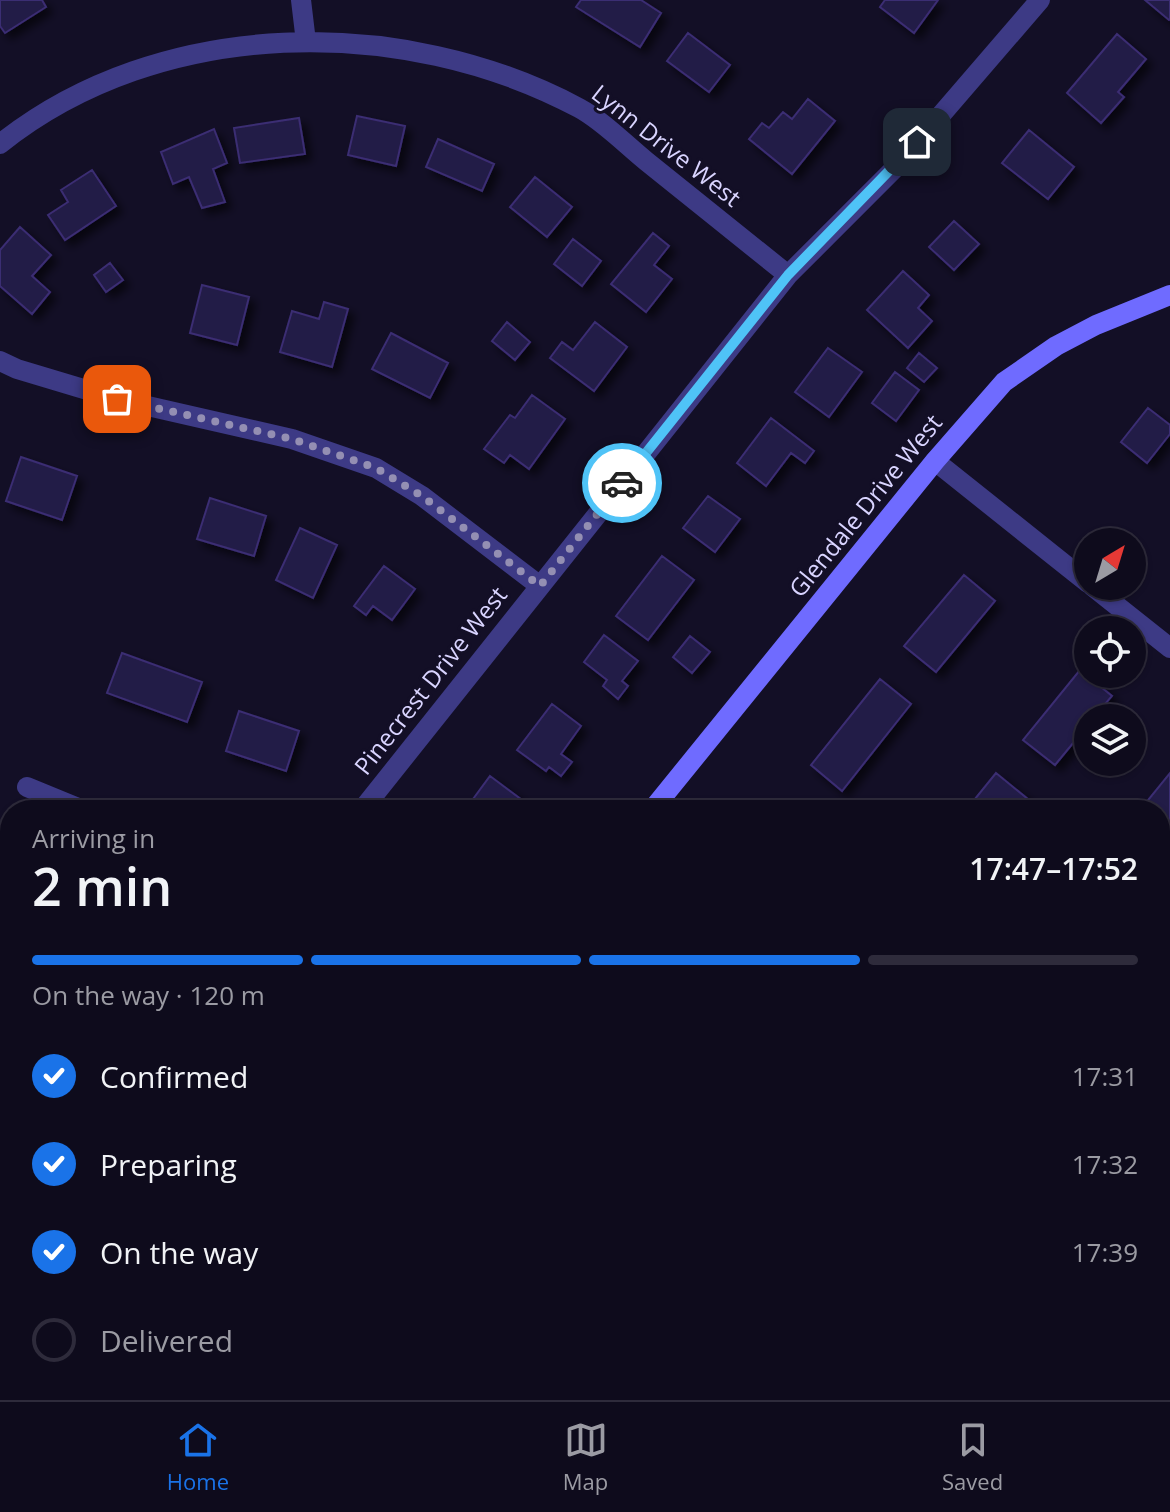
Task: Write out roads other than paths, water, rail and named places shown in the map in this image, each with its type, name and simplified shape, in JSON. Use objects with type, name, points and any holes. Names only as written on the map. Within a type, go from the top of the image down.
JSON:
[{"type":"street","points":[[301,0],[306,42]]},
{"type":"street","name":"Pinecrest Drive West","points":[[370,800],[788,275],[897,166],[1040,0]]},
{"type":"street","name":"Lynn Drive West","points":[[0,144],[67,99],[130,72],[200,54],[306,42],[389,46],[489,69],[583,110],[788,275]]},
{"type":"street","name":"Glendale Drive West","points":[[660,800],[935,461],[1004,382],[1056,346],[1096,325],[1170,295]]},
{"type":"street","points":[[0,361],[117,399],[292,439],[376,468],[422,496],[540,586]]},
{"type":"street","points":[[935,461],[1074,571]]},
{"type":"street","points":[[1110,600],[1170,648]]},
{"type":"street","points":[[27,787],[59,800]]}]
